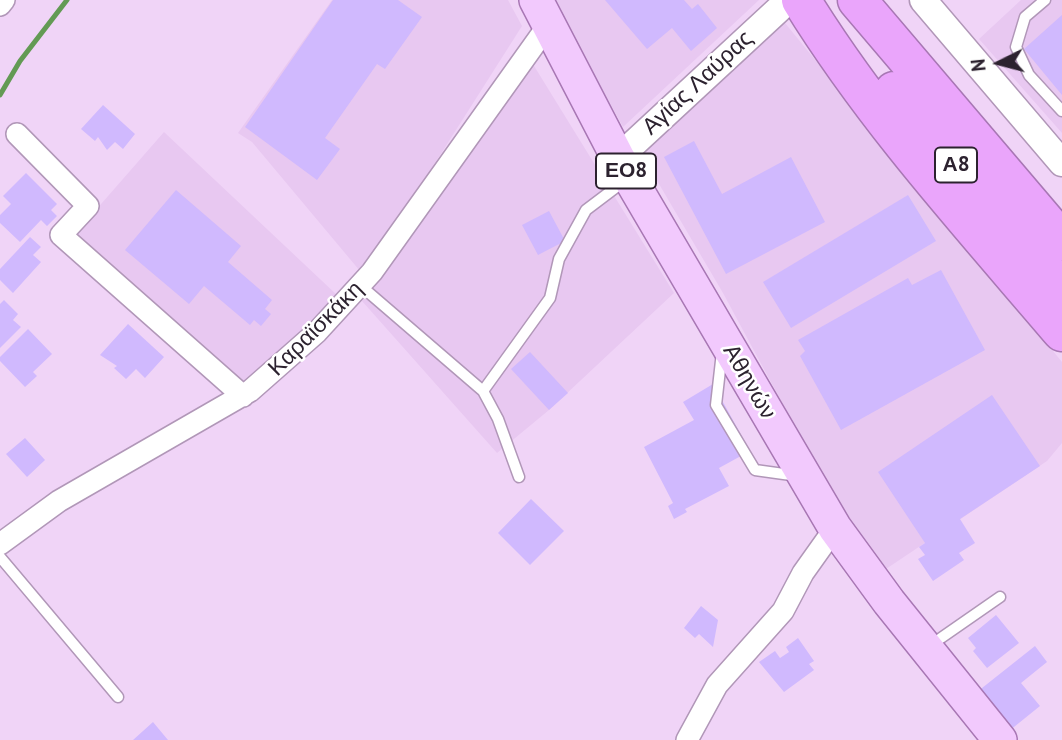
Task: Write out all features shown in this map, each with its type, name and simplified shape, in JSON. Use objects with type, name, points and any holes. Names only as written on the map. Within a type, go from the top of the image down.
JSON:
[{"type":"highway","name":"Α8","points":[[857,0],[1062,241]]},
{"type":"highway","name":"Α8","points":[[798,3],[1062,290]]},
{"type":"highway","points":[[798,3],[924,171],[1062,332]]},
{"type":"main road","name":"Αθηνών","points":[[542,12],[624,167],[835,528],[1000,740]]},
{"type":"street","points":[[0,5],[4,0]]},
{"type":"street","points":[[922,0],[1062,163]]},
{"type":"street","name":"Αγίας Λαύρας","points":[[624,167],[798,3]]},
{"type":"street","name":"Καραϊσκάκη","points":[[0,544],[59,501],[243,396],[263,382],[317,332],[361,286],[542,12]]},
{"type":"street","points":[[17,134],[88,206],[61,235],[243,396]]},
{"type":"street","points":[[687,740],[717,685],[783,611],[803,573],[835,528]]},
{"type":"lane","points":[[1045,0],[1025,17],[1016,47],[1029,75],[1062,111]]},
{"type":"lane","points":[[483,391],[550,298],[559,259],[586,210],[624,167]]},
{"type":"lane","points":[[361,286],[483,391],[498,419],[519,477]]},
{"type":"lane","points":[[0,557],[118,697]]},
{"type":"lane","points":[[926,648],[1000,597]]},
{"type":"shaded area","points":[[332,0],[508,0],[522,26],[416,193],[360,271],[252,142],[238,133]]},
{"type":"shaded area","points":[[553,0],[759,0],[623,127]]},
{"type":"shaded area","points":[[1021,0],[1062,0],[1062,133],[979,39]]},
{"type":"shaded area","points":[[785,23],[1062,362],[1062,443],[1047,461],[883,571],[822,477],[723,293],[642,155]]},
{"type":"shaded area","points":[[531,61],[674,293],[549,410],[497,453],[362,301]]},
{"type":"shaded area","points":[[164,132],[338,296],[305,330],[242,383],[74,235]]},
{"type":"building","points":[[333,0],[398,0],[422,17],[385,69],[377,64],[325,138],[340,149],[317,180],[245,127]]},
{"type":"building","points":[[605,0],[684,0],[692,9],[698,4],[717,28],[691,51],[672,28],[647,49]]},
{"type":"building","points":[[1062,15],[1062,95],[1024,49]]},
{"type":"building","points":[[103,105],[135,134],[123,149],[115,142],[107,150],[98,137],[95,141],[81,129]]},
{"type":"building","points":[[694,141],[722,194],[791,157],[825,222],[726,274],[664,157]]},
{"type":"building","points":[[26,173],[57,204],[51,210],[57,216],[47,226],[41,220],[20,242],[0,223],[0,215],[11,204],[3,196]]},
{"type":"building","points":[[176,190],[241,246],[228,262],[272,300],[265,309],[271,314],[261,326],[254,320],[250,325],[204,286],[189,304],[125,250]]},
{"type":"building","points":[[908,195],[936,241],[791,328],[763,282]]},
{"type":"building","points":[[549,211],[565,241],[538,255],[522,225]]},
{"type":"building","points":[[30,237],[41,247],[33,255],[41,262],[13,293],[0,280],[0,269]]},
{"type":"building","points":[[941,270],[985,350],[841,430],[800,356],[805,351],[798,340],[908,278],[912,285]]},
{"type":"building","points":[[4,300],[18,314],[13,320],[21,327],[0,348],[0,304]]},
{"type":"building","points":[[128,324],[164,357],[145,378],[136,369],[126,379],[114,368],[117,366],[100,355]]},
{"type":"building","points":[[28,329],[52,354],[33,372],[37,376],[25,387],[0,361],[0,357]]},
{"type":"building","points":[[530,352],[568,393],[549,410],[511,369]]},
{"type":"building","points":[[713,384],[750,451],[719,468],[729,486],[685,509],[687,512],[674,519],[668,506],[673,503],[644,447],[694,420],[683,402]]},
{"type":"building","points":[[992,395],[1040,466],[960,519],[975,543],[959,553],[964,560],[933,581],[918,559],[925,555],[919,547],[925,543],[878,472]]},
{"type":"building","points":[[25,438],[45,460],[27,477],[6,454]]},
{"type":"building","points":[[531,499],[564,531],[530,565],[498,533]]},
{"type":"building","points":[[701,606],[718,620],[713,647],[699,634],[695,638],[684,628]]},
{"type":"building","points":[[996,615],[1019,643],[987,668],[973,651],[976,648],[968,638]]},
{"type":"building","points":[[798,638],[814,661],[809,664],[814,670],[784,692],[759,662],[775,651],[780,658],[789,652],[786,647]]},
{"type":"building","points":[[1035,646],[1047,662],[1021,683],[1040,706],[1009,731],[977,692]]},
{"type":"building","points":[[153,722],[168,740],[133,740]]},
{"type":"waterway","points":[[0,95],[20,61],[67,0]]}]
